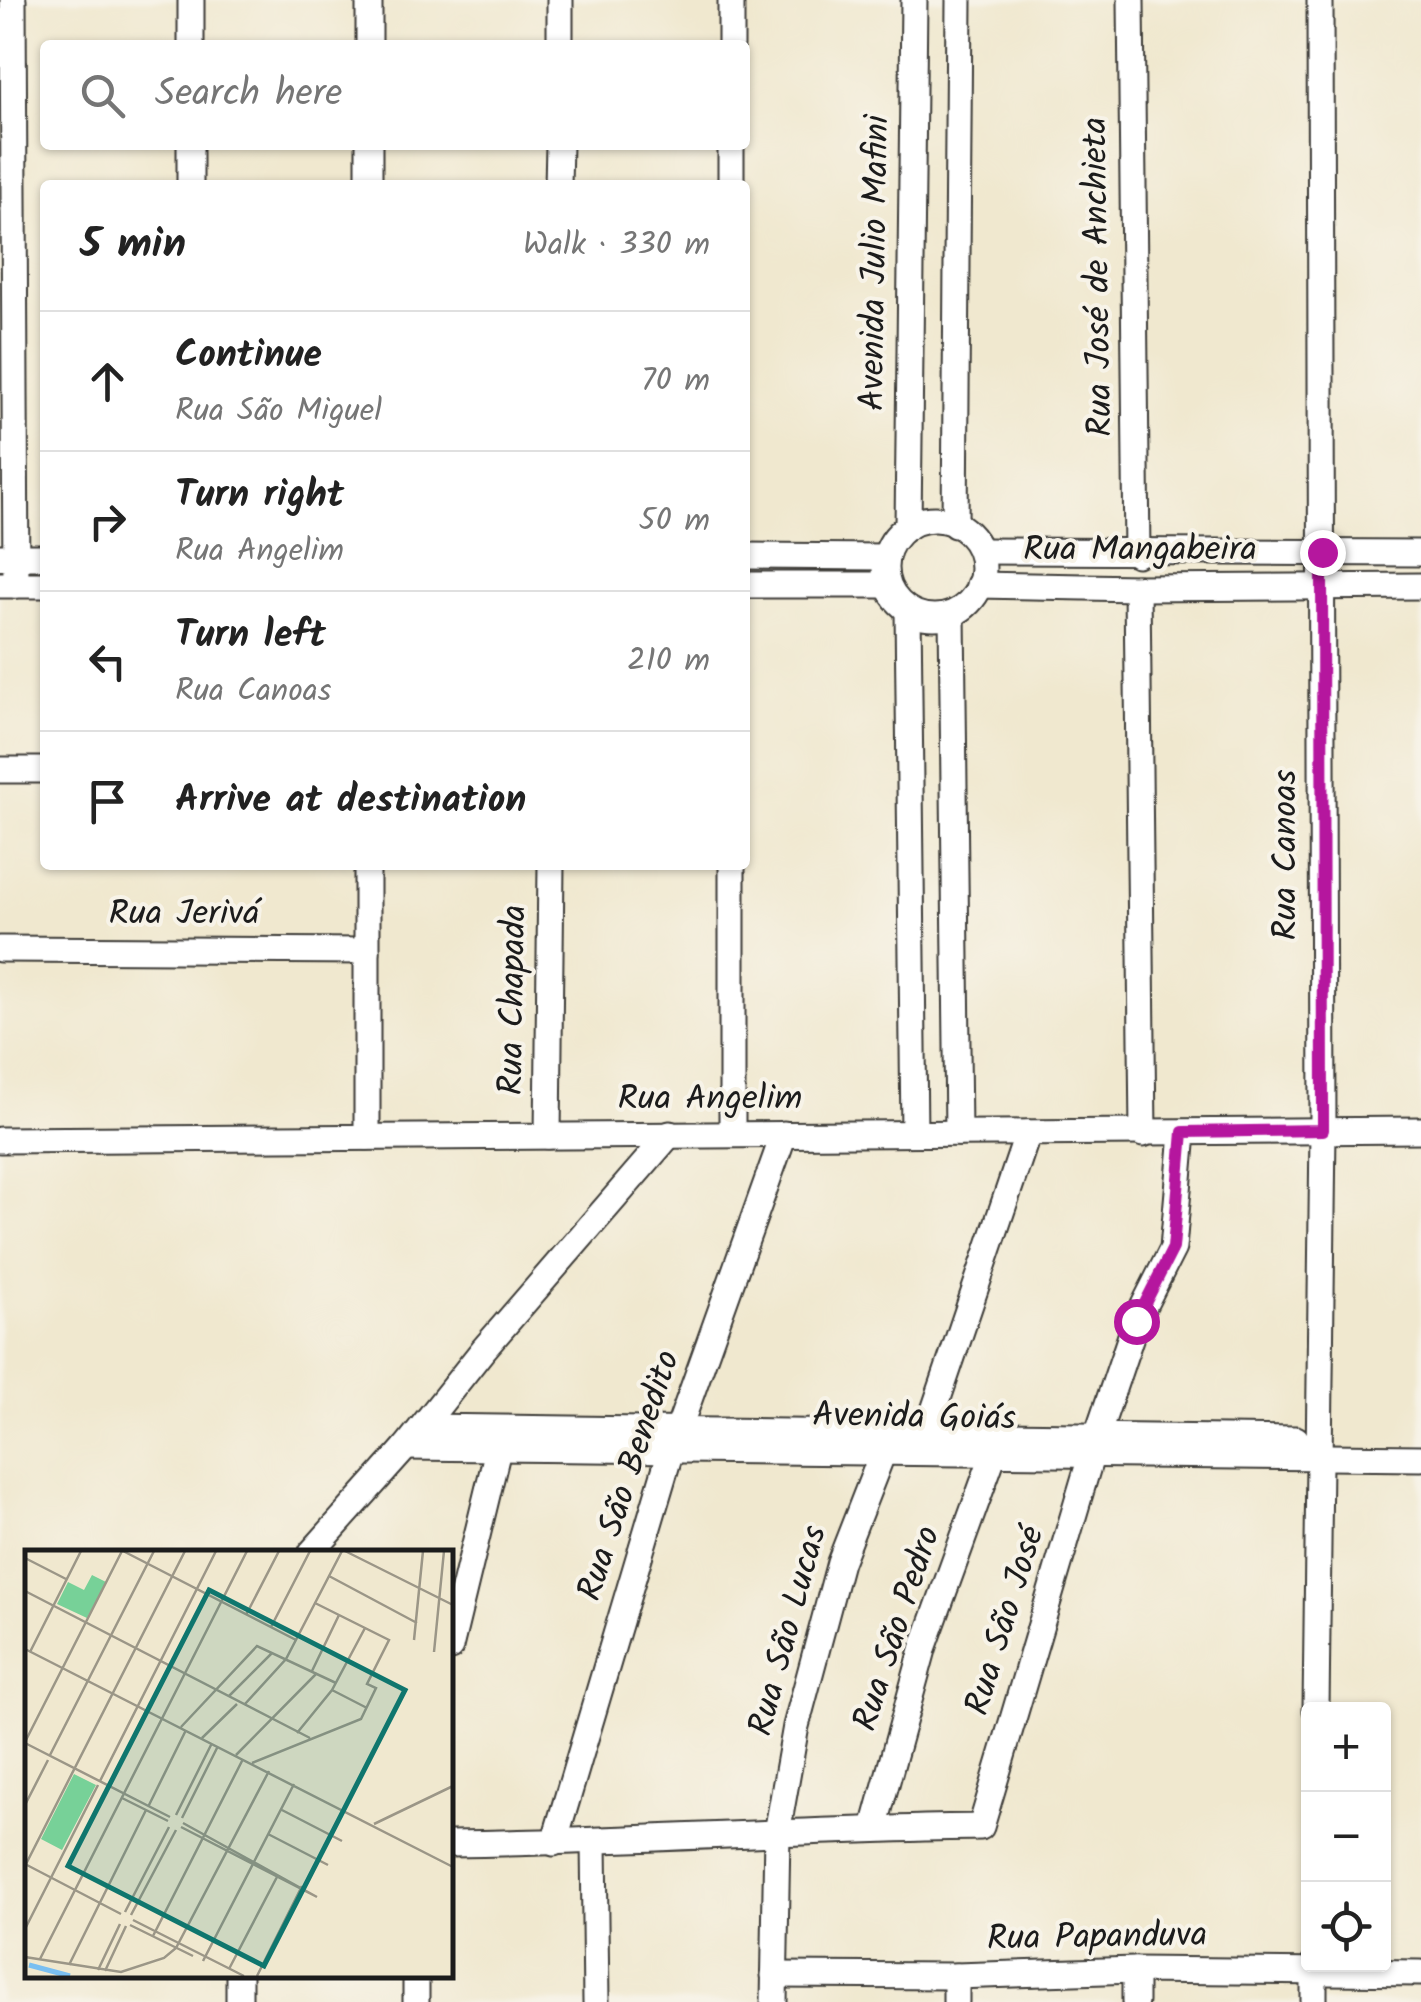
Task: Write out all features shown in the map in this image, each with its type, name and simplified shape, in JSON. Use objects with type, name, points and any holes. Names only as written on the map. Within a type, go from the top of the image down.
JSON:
[{"type":"street","points":[[13,0],[8,585],[40,585]]},
{"type":"street","points":[[190,40],[191,0]]},
{"type":"street","points":[[369,0],[369,40]]},
{"type":"street","points":[[560,0],[560,40]]},
{"type":"street","points":[[731,0],[731,40]]},
{"type":"street","name":"Avenida Julio Mafini","points":[[908,527],[914,0]]},
{"type":"street","points":[[955,524],[958,0]]},
{"type":"street","name":"Rua José de Anchieta","points":[[1131,0],[1137,554]]},
{"type":"street","name":"Rua Canoas","points":[[1316,1702],[1323,1130],[1320,0]]},
{"type":"street","points":[[190,150],[190,180]]},
{"type":"street","points":[[369,150],[369,180]]},
{"type":"street","points":[[558,180],[559,150]]},
{"type":"street","points":[[731,150],[731,180]]},
{"type":"street","points":[[923,521],[955,524],[967,532],[981,551],[979,586],[968,602],[952,614],[922,616],[908,610],[887,585],[886,557],[898,534],[923,521]]},
{"type":"street","name":"Rua Mangabeira","points":[[981,551],[1421,553]]},
{"type":"street","points":[[750,556],[886,557]]},
{"type":"street","points":[[8,557],[40,557]]},
{"type":"street","points":[[750,585],[887,585]]},
{"type":"street","name":"Rua Mangabeira","points":[[979,586],[1421,586]]},
{"type":"street","points":[[1137,588],[1144,1134]]},
{"type":"street","points":[[908,610],[914,1134]]},
{"type":"street","points":[[952,614],[958,1133]]},
{"type":"street","points":[[0,770],[40,770]]},
{"type":"street","points":[[367,1138],[368,870]]},
{"type":"street","name":"Rua Chapada","points":[[548,1136],[551,870]]},
{"type":"street","points":[[732,870],[732,1133]]},
{"type":"street","name":"Rua Jerivá","points":[[0,949],[367,951]]},
{"type":"street","name":"Rua Angelim","points":[[0,1140],[1421,1130]]},
{"type":"street","name":"Rua São José","points":[[874,1828],[981,1826],[1136,1321],[1173,1248],[1183,1132]]},
{"type":"street","points":[[926,1434],[1028,1133]]},
{"type":"street","points":[[314,1550],[406,1447],[483,1350],[670,1134]]},
{"type":"street","name":"Rua São Benedito","points":[[554,1843],[674,1440],[784,1134]]},
{"type":"street","name":"Avenida Goiás","points":[[423,1426],[500,1438]]},
{"type":"street","name":"Avenida Goiás","points":[[406,1447],[500,1438],[674,1440],[926,1434],[1095,1445],[1319,1448],[1421,1441]]},
{"type":"street","points":[[452,1639],[500,1438]]},
{"type":"street","name":"Avenida Goiás","points":[[674,1440],[883,1452],[994,1453],[1095,1445]]},
{"type":"street","name":"Avenida Goiás","points":[[1319,1448],[1421,1458]]},
{"type":"street","name":"Rua São Lucas","points":[[774,2002],[777,1832],[796,1726],[840,1562],[883,1452]]},
{"type":"street","name":"Rua São Pedro","points":[[874,1828],[924,1646],[994,1453]]},
{"type":"street","points":[[452,1844],[594,1842],[874,1828]]},
{"type":"street","points":[[594,1842],[596,2002]]},
{"type":"street","name":"Rua Papanduva","points":[[774,1975],[956,1989],[1135,1970],[1301,1968]]},
{"type":"street","points":[[1135,1970],[1135,2002]]},
{"type":"street","points":[[1314,1972],[1314,2002]]},
{"type":"street","name":"Rua Papanduva","points":[[1391,1972],[1421,1973]]},
{"type":"route","points":[[1136,1321],[1173,1248],[1183,1132],[1323,1130],[1322,552]]}]
